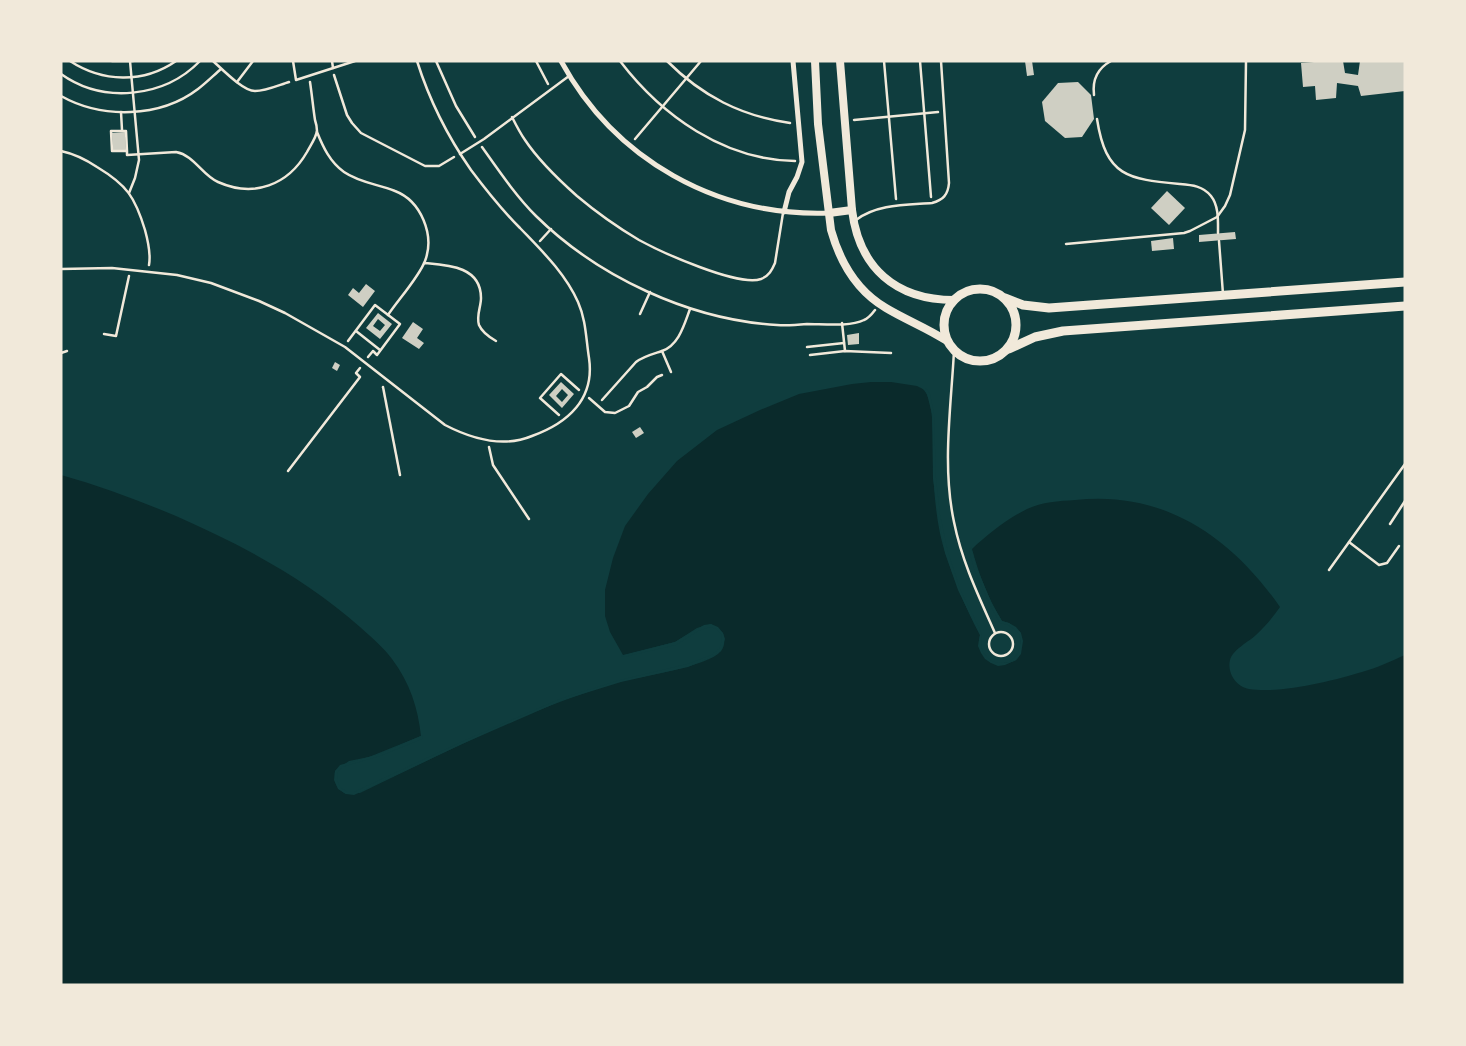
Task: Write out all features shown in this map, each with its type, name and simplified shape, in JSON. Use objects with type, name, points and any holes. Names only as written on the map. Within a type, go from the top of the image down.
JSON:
[{"type":"main road","points":[[815,61],[818,124],[831,230],[835,246],[850,274],[871,297],[884,307],[947,341],[954,351],[962,357],[972,361],[992,360],[1034,337],[1063,331],[1405,306]]},
{"type":"main road","points":[[840,61],[852,210],[860,242],[866,256],[875,268],[898,287],[925,298],[954,300]]},
{"type":"main road","points":[[829,213],[852,210]]},
{"type":"main road","points":[[947,341],[944,323],[945,315],[954,300],[970,290],[988,290],[1022,305],[1049,308],[1405,282]]},
{"type":"main road","points":[[1005,298],[1015,313],[1017,323],[1014,341],[1009,349]]},
{"type":"street","points":[[562,61],[569,76],[586,101],[606,124],[629,146],[676,178],[738,203],[784,212],[805,214],[829,213]]},
{"type":"street","points":[[784,212],[789,192],[802,162],[793,61]]},
{"type":"lane","points":[[293,61],[296,80],[355,61]]},
{"type":"lane","points":[[332,61],[333,68]]},
{"type":"lane","points":[[61,270],[85,268],[147,271],[177,275],[233,290],[285,313],[344,347],[445,425],[462,434],[500,442],[520,440],[556,426],[574,410],[585,395],[590,376],[587,338],[578,301],[563,276],[503,209],[460,154],[435,108],[417,61]]},
{"type":"lane","points":[[854,221],[870,211],[880,208],[939,202],[945,197],[948,190],[941,61]]},
{"type":"lane","points":[[1094,95],[1093,87],[1096,74],[1111,61]]},
{"type":"lane","points":[[1066,244],[1184,233],[1217,216],[1225,206],[1230,195],[1244,138],[1246,61]]},
{"type":"lane","points":[[460,154],[484,139],[569,76]]},
{"type":"lane","points":[[512,117],[526,140],[542,160],[577,196],[597,212],[639,240],[669,255],[708,270],[732,277],[754,280],[762,279],[768,275],[775,262],[784,212]]},
{"type":"lane","points":[[1097,119],[1102,146],[1112,163],[1120,170],[1145,181],[1195,185],[1211,196],[1216,205],[1218,233]]},
{"type":"lane","points":[[1219,241],[1223,295]]},
{"type":"lane","points":[[1329,570],[1405,464]]},
{"type":"lane","points":[[1390,524],[1405,501]]},
{"type":"lane","points":[[1349,542],[1379,565],[1387,563],[1399,546]]},
{"type":"path","points":[[70,61],[79,67],[104,76],[131,78],[151,74],[176,61]]},
{"type":"path","points":[[112,61],[131,61],[132,93],[139,154],[138,166],[129,193]]},
{"type":"path","points":[[61,74],[91,89],[104,92],[132,93],[155,89],[175,80],[186,74],[200,61]]},
{"type":"path","points":[[213,61],[244,88],[253,91],[296,80]]},
{"type":"path","points":[[237,82],[253,61]]},
{"type":"path","points":[[536,61],[551,89]]},
{"type":"path","points":[[620,61],[642,88],[662,107],[703,136],[734,149],[768,158],[802,162]]},
{"type":"path","points":[[667,61],[686,79],[705,93],[727,105],[774,121],[798,124]]},
{"type":"path","points":[[629,146],[701,61]]},
{"type":"path","points":[[884,61],[896,207]]},
{"type":"path","points":[[920,61],[932,203]]},
{"type":"path","points":[[333,68],[347,115],[361,133],[425,166],[439,166],[460,154]]},
{"type":"path","points":[[61,96],[84,106],[101,110],[121,112],[150,111],[175,102],[198,89],[221,69]]},
{"type":"path","points":[[309,76],[317,132],[330,157],[342,171],[360,181],[396,191],[407,198],[425,222],[428,234],[428,252],[424,263],[388,315]]},
{"type":"path","points":[[121,112],[122,131]]},
{"type":"path","points":[[845,121],[945,112]]},
{"type":"path","points":[[127,151],[112,151],[111,131],[126,131],[127,151],[127,155],[182,153],[208,177],[218,182],[241,188],[261,188],[283,179],[297,167],[317,132]]},
{"type":"path","points":[[61,151],[74,154],[88,161],[119,182],[129,193],[146,233],[150,262],[147,271]]},
{"type":"path","points":[[537,245],[550,229]]},
{"type":"path","points":[[424,263],[454,266],[462,269],[475,279],[480,288],[481,298],[478,315],[479,324],[486,334],[496,341]]},
{"type":"path","points":[[104,334],[116,336],[130,270]]},
{"type":"path","points":[[640,314],[650,292]]},
{"type":"path","points":[[288,471],[360,376],[356,373],[364,362],[373,351],[377,354],[400,324],[375,305],[344,347]]},
{"type":"path","points":[[602,400],[636,362],[668,348],[676,341],[690,309]]},
{"type":"path","points":[[842,324],[844,351]]},
{"type":"path","points":[[356,331],[380,350]]},
{"type":"path","points":[[807,346],[844,344]]},
{"type":"path","points":[[61,353],[67,351]]},
{"type":"path","points":[[662,351],[671,372]]},
{"type":"path","points":[[810,355],[844,351],[891,352]]},
{"type":"path","points":[[954,351],[948,452],[950,499],[966,566],[995,633]]},
{"type":"path","points":[[381,375],[400,475]]},
{"type":"path","points":[[488,440],[493,465],[529,520]]},
{"type":"path","points":[[1004,632],[1011,638],[1012,647],[1006,654],[997,655],[990,649],[989,640],[995,633],[1004,632]]},
{"type":"water","points":[[871,382],[891,382],[917,386],[926,393],[929,400],[932,419],[934,489],[940,535],[957,585],[980,635],[979,648],[991,663],[1008,663],[1017,659],[1020,650],[1021,633],[1009,623],[1002,621],[992,604],[972,549],[1005,522],[1033,507],[1057,501],[1107,499],[1138,503],[1166,511],[1192,524],[1217,540],[1240,559],[1280,607],[1263,628],[1238,649],[1230,660],[1231,674],[1236,682],[1244,688],[1276,690],[1321,683],[1368,670],[1405,655],[1405,985],[61,985],[61,475],[162,510],[249,551],[318,593],[385,650],[404,677],[418,716],[421,736],[369,757],[349,761],[335,771],[335,782],[340,790],[346,794],[360,793],[455,747],[553,705],[619,682],[689,666],[714,657],[721,651],[724,638],[723,633],[711,624],[697,628],[675,642],[623,655],[610,632],[605,616],[605,590],[613,558],[625,526],[648,494],[677,461],[717,430],[799,394]]},
{"type":"pier","points":[[926,388],[930,394],[934,414],[936,478],[940,515],[948,552],[960,589],[982,634],[981,645],[983,652],[992,661],[998,663],[1009,662],[1018,653],[1021,641],[1019,634],[1014,629],[1000,623],[990,605],[974,569],[969,550],[971,547],[977,568],[992,604],[1002,621],[1016,627],[1021,633],[1023,641],[1021,654],[1016,660],[1005,665],[998,666],[991,663],[981,653],[978,646],[980,635],[958,590],[945,553],[933,479],[932,414],[925,391]]},
{"type":"pier","points":[[711,624],[718,627],[723,633],[725,639],[721,651],[688,667],[621,682],[563,700],[462,744],[354,795],[346,794],[338,789],[334,780],[335,771],[340,765],[379,754],[423,735],[422,739],[380,756],[342,767],[338,772],[337,780],[340,787],[347,792],[354,792],[562,698],[620,680],[687,664],[711,655],[719,649],[722,640],[721,634],[716,629],[710,627],[698,631],[676,645],[624,657],[621,656],[675,642],[704,625]]},
{"type":"building","points":[[1025,61],[1032,61],[1034,75],[1027,76]]},
{"type":"building","points":[[1343,61],[1345,73],[1358,75],[1360,61],[1405,61],[1405,91],[1361,96],[1358,86],[1337,83],[1336,98],[1316,100],[1315,86],[1303,87],[1301,63]]},
{"type":"building","points":[[1078,82],[1091,95],[1094,119],[1082,137],[1065,138],[1045,121],[1042,102],[1058,83]]},
{"type":"building","points":[[125,132],[126,150],[113,150],[112,133]]},
{"type":"building","points":[[1167,191],[1185,208],[1169,225],[1151,208]]},
{"type":"building","points":[[1235,232],[1236,239],[1199,242],[1199,235]]},
{"type":"building","points":[[1173,238],[1174,249],[1152,251],[1151,241]]},
{"type":"building","points":[[366,284],[375,291],[363,307],[348,295],[353,288],[359,293]]},
{"type":"building","points":[[378,313],[392,324],[380,339],[366,328]],"holes":[[[378,319],[385,325],[380,331],[373,326]]]},
{"type":"building","points":[[413,322],[423,329],[417,338],[424,343],[419,349],[402,338]]},
{"type":"building","points":[[859,333],[859,344],[848,345],[847,335]]},
{"type":"building","points":[[335,362],[340,365],[337,371],[332,368]]},
{"type":"building","points":[[561,382],[574,394],[562,408],[549,395]],"holes":[[[562,389],[568,395],[562,402],[556,396]]]},
{"type":"building","points":[[640,427],[644,433],[636,438],[632,432]]}]
